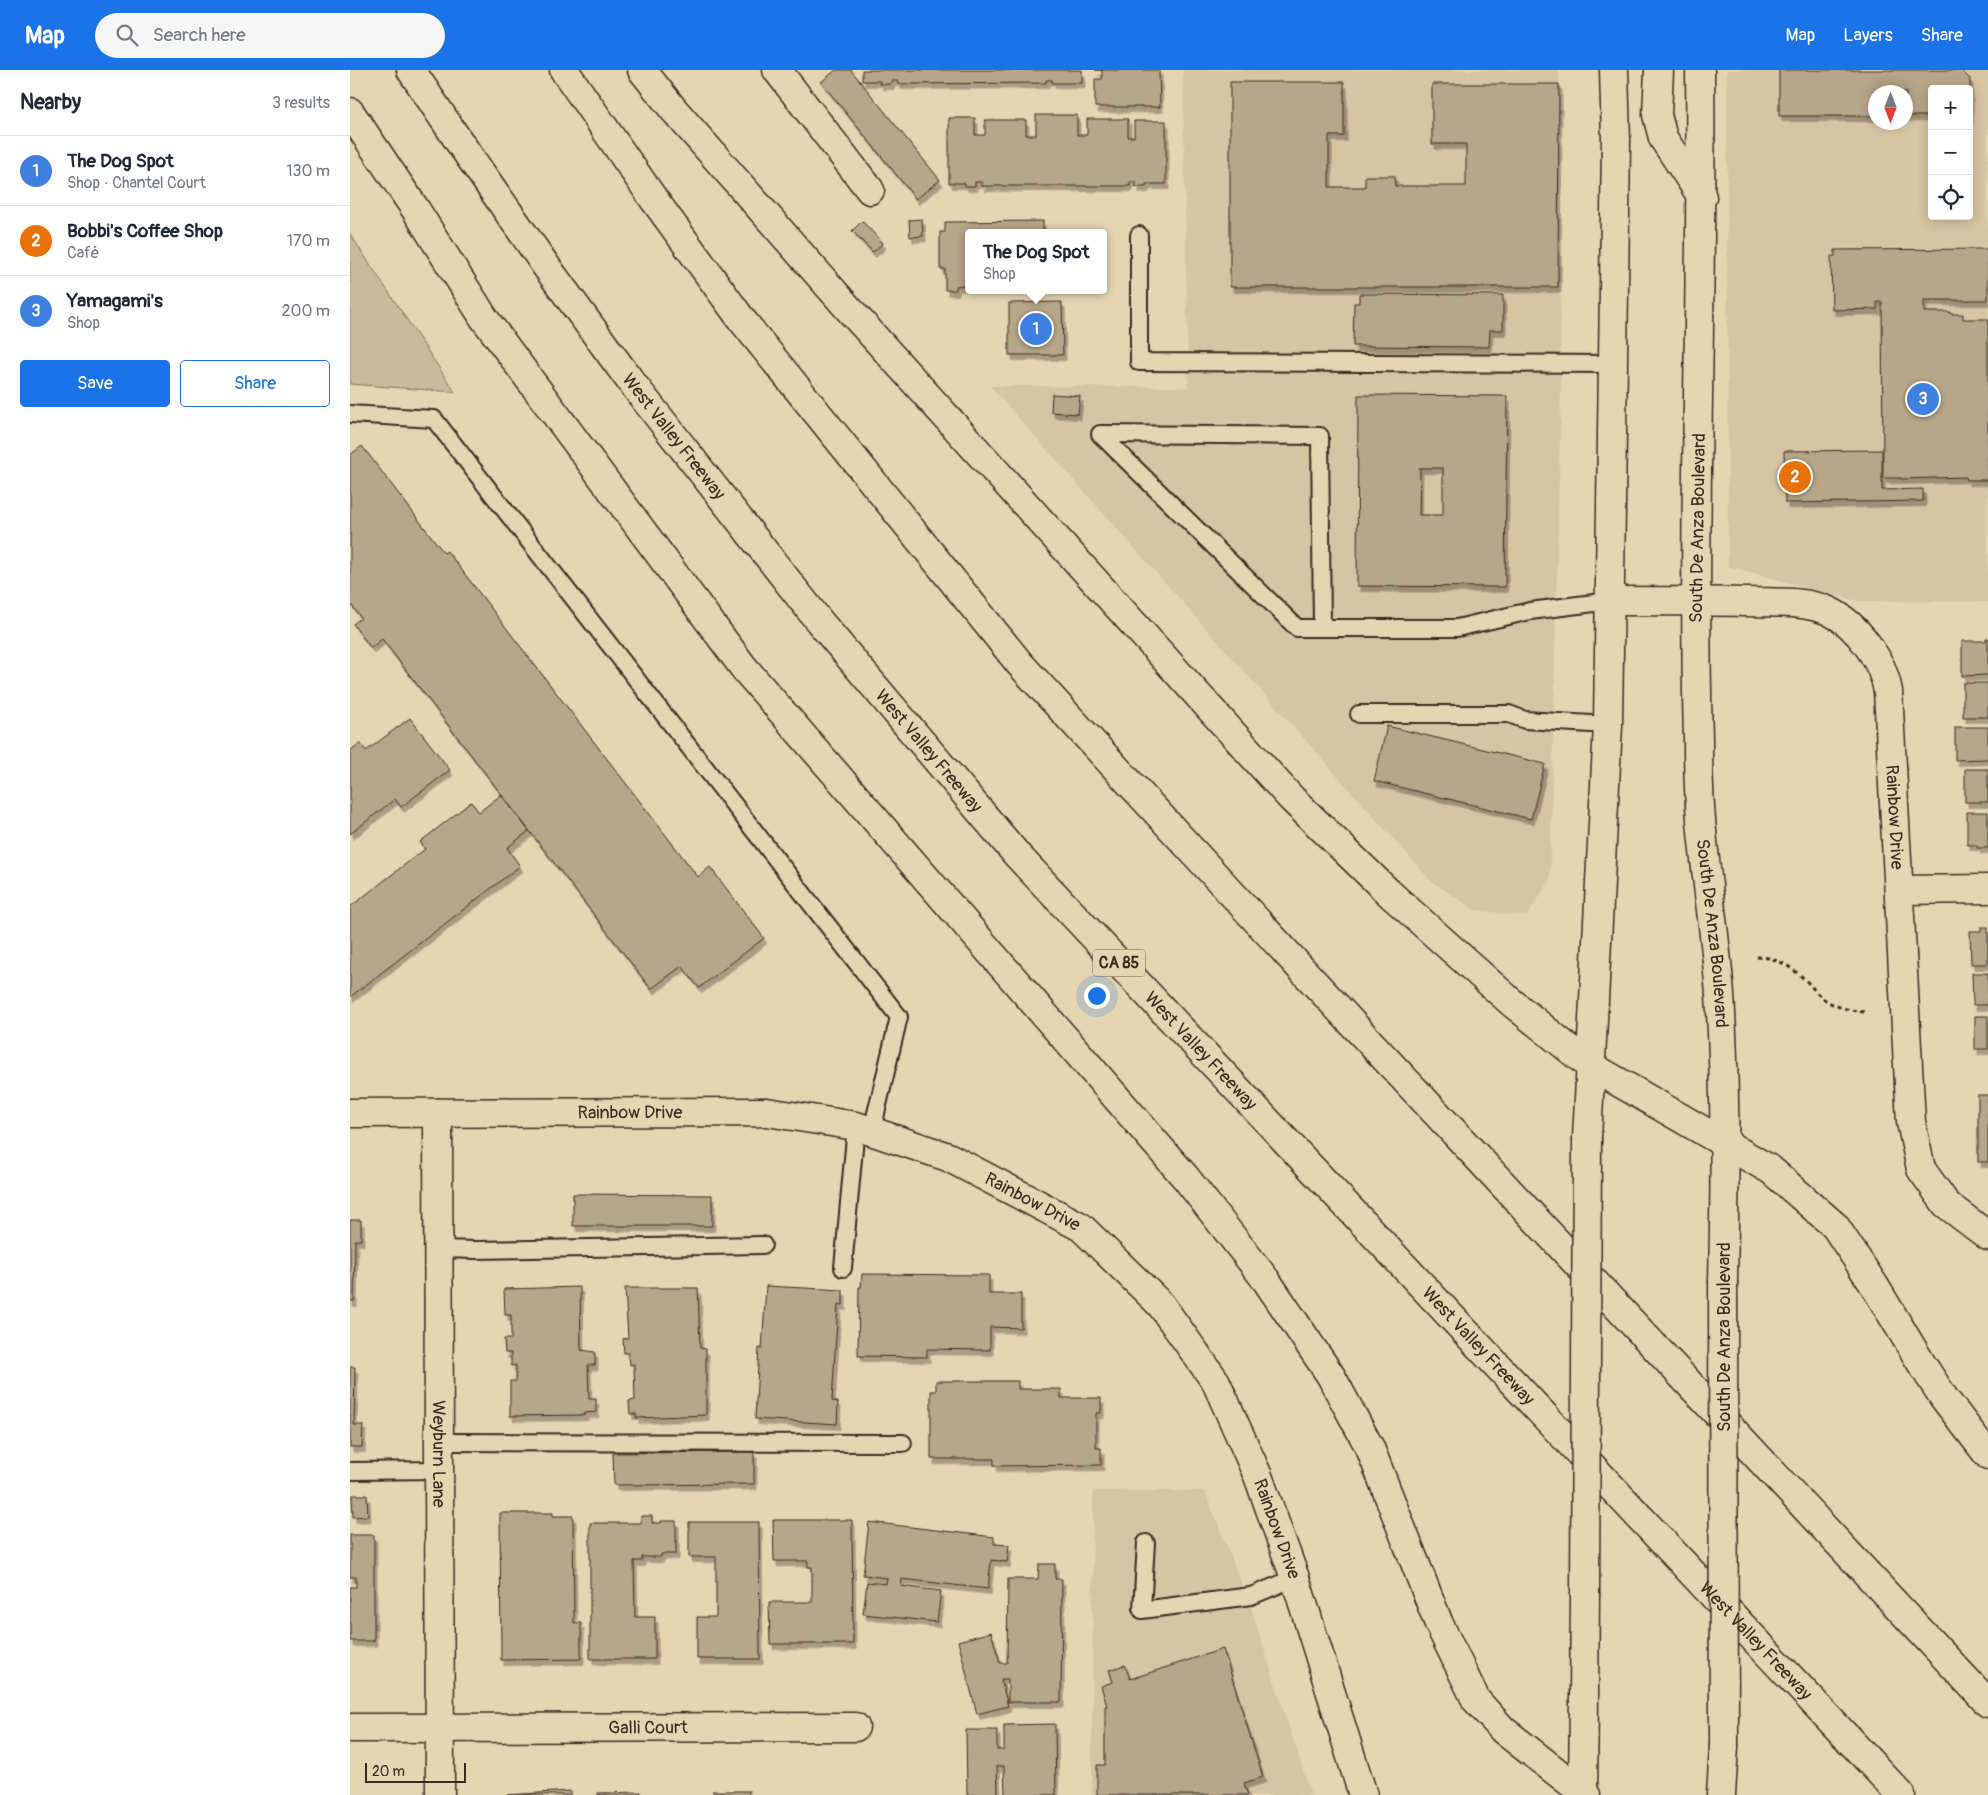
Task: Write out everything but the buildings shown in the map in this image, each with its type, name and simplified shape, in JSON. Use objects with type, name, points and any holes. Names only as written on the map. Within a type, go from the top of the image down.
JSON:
[{"type":"main road","name":"West Valley Freeway","points":[[411,70],[546,266],[632,383],[819,621],[1018,856],[1901,1795]]},
{"type":"main road","points":[[564,70],[653,198],[742,320],[937,564],[1020,664],[1288,955],[1988,1703]]},
{"type":"main road","points":[[642,70],[674,110],[848,308],[1291,798],[1402,905],[1511,1002],[1590,1065],[1726,1146],[1771,1170],[1835,1226],[1874,1285],[1922,1366],[1988,1455]]},
{"type":"main road","points":[[777,70],[870,190]]},
{"type":"main road","points":[[1584,1794],[1587,1138],[1608,725],[1616,141],[1614,70]]},
{"type":"main road","points":[[1659,70],[1657,115],[1662,138],[1702,197]]},
{"type":"main road","name":"South De Anza Boulevard","points":[[1700,70],[1702,197],[1696,601],[1698,742],[1702,830],[1716,945],[1720,997],[1726,1146],[1723,1281],[1724,1746],[1721,1795]]},
{"type":"main road","points":[[350,112],[416,210],[484,318],[744,668],[1186,1178],[1266,1280],[1331,1376],[1370,1448],[1438,1624],[1476,1700],[1503,1730],[1584,1794]]},
{"type":"main road","name":"Rainbow Drive","points":[[1610,601],[1807,604],[1829,611],[1846,622],[1864,641],[1886,678],[1888,691],[1911,1122],[1921,1169],[1946,1204],[1988,1236]]},
{"type":"main road","points":[[1900,890],[1988,889]]},
{"type":"main road","name":"Rainbow Drive","points":[[350,1113],[767,1112],[864,1128],[948,1157],[1081,1227],[1161,1305],[1216,1382],[1258,1476],[1295,1578],[1363,1795]]},
{"type":"main road","name":"Weyburn Lane","points":[[438,1113],[440,1795]]},
{"type":"main road","name":"Galli Court","points":[[350,1728],[855,1727]]},
{"type":"lane","points":[[1139,235],[1139,362],[1612,364]]},
{"type":"lane","points":[[350,414],[434,419],[899,1017],[864,1128],[843,1268]]},
{"type":"lane","points":[[1322,628],[1320,436],[1100,434],[1297,628],[1322,628],[1456,628],[1530,611],[1610,601]]},
{"type":"lane","points":[[1359,714],[1509,714],[1526,720],[1608,725]]},
{"type":"lane","points":[[439,1249],[763,1245]]},
{"type":"lane","points":[[439,1442],[903,1443]]},
{"type":"lane","points":[[350,1471],[439,1470]]},
{"type":"lane","points":[[1146,1543],[1142,1610],[1252,1596],[1295,1578]]},
{"type":"path","points":[[1757,957],[1771,957],[1784,965],[1801,976],[1823,999],[1841,1008],[1864,1012]]},
{"type":"shaded area","points":[[1183,70],[1559,70],[1561,387],[1550,880],[1527,916],[1475,910],[1431,881],[990,386],[1188,387]]},
{"type":"shaded area","points":[[1727,70],[1988,70],[1988,602],[1857,601],[1728,566]]},
{"type":"shaded area","points":[[350,234],[455,392],[350,384]]},
{"type":"shaded area","points":[[1093,1491],[1205,1491],[1252,1611],[1311,1795],[1092,1795]]},
{"type":"place","name":"The Dog Spot","points":[[1036,329]]},
{"type":"place","name":"Yamagami's","points":[[1923,399]]},
{"type":"place","name":"Bobbi's Coffee Shop","points":[[1795,477]]}]
